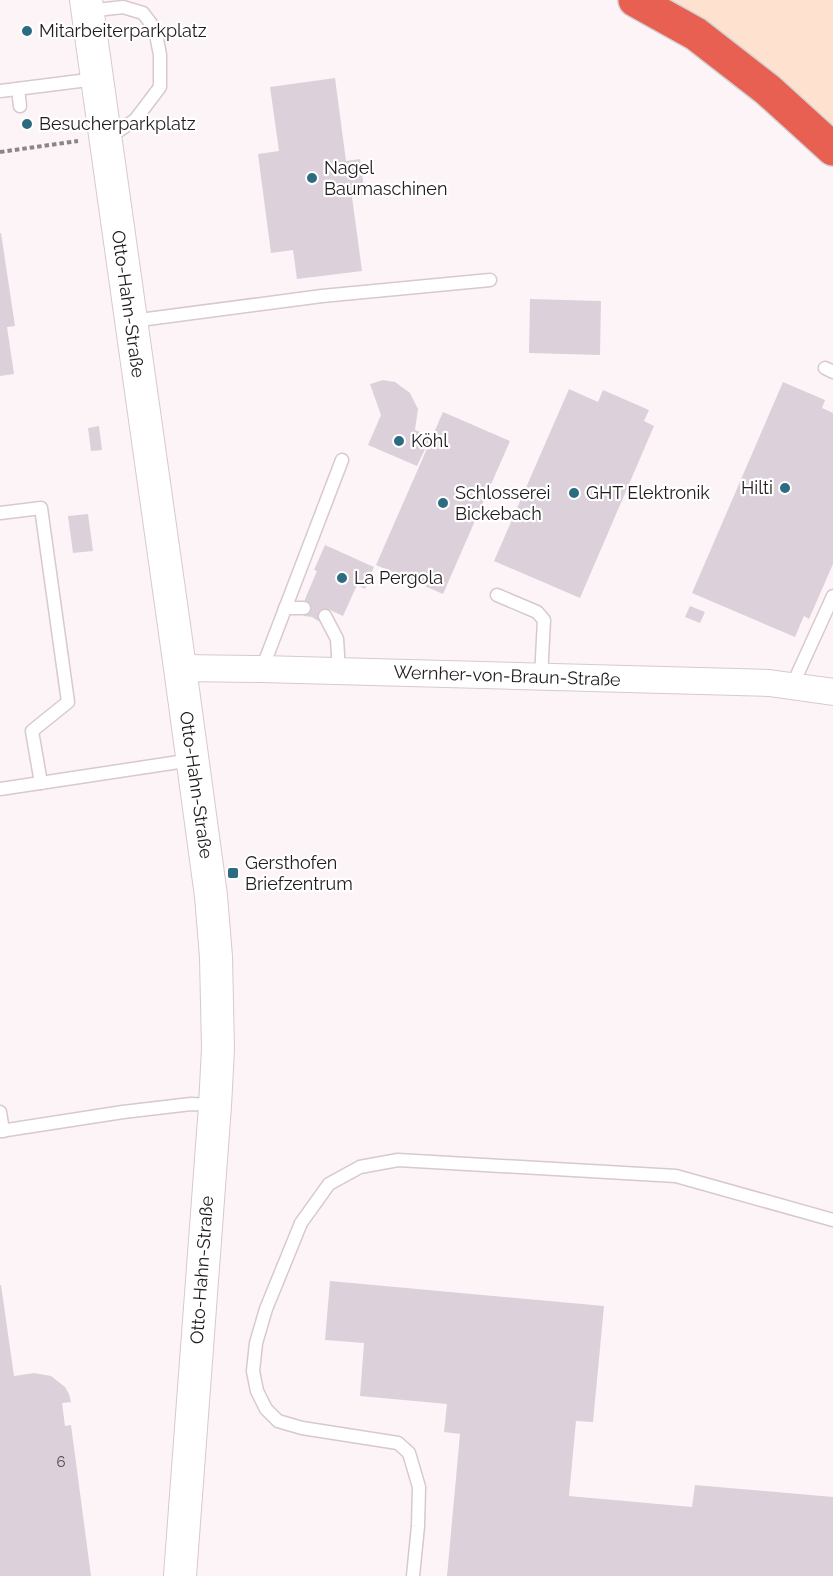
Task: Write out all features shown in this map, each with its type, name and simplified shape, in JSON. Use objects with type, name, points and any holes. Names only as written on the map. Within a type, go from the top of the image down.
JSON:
[{"type":"highway","points":[[635,0],[696,34],[768,90],[833,149]]},
{"type":"street","name":"Otto-Hahn-Straße","points":[[87,5],[97,78],[92,141],[131,322],[207,857],[216,957],[218,1049],[215,1106],[180,1576]]},
{"type":"street","name":"Wernher-von-Braun-Straße","points":[[180,668],[769,683],[833,692]]},
{"type":"lane","points":[[87,5],[123,7],[143,13],[155,30],[160,55],[160,87],[135,120],[92,141]]},
{"type":"lane","points":[[0,91],[97,78]]},
{"type":"lane","points":[[18,88],[20,106]]},
{"type":"lane","points":[[131,322],[322,297],[490,280]]},
{"type":"lane","points":[[262,669],[342,460]]},
{"type":"lane","points":[[0,513],[41,508],[68,702],[32,731],[41,783]]},
{"type":"lane","points":[[497,595],[537,612],[544,620],[541,677]]},
{"type":"lane","points":[[792,686],[833,596]]},
{"type":"lane","points":[[285,608],[304,608]]},
{"type":"lane","points":[[325,616],[337,639],[339,671]]},
{"type":"lane","points":[[0,789],[192,760]]},
{"type":"lane","points":[[0,1112],[2,1131],[191,1104],[215,1106]]},
{"type":"lane","points":[[413,1576],[419,1487],[409,1453],[398,1443],[302,1428],[278,1421],[266,1409],[257,1391],[253,1371],[256,1343],[266,1310],[301,1223],[329,1184],[360,1167],[398,1160],[676,1176],[833,1220]]},
{"type":"path","points":[[25,140],[26,149]]},
{"type":"path","points":[[0,153],[92,141]]},
{"type":"shaded area","points":[[656,0],[833,0],[833,136]]},
{"type":"building","name":"Nagel Baumaschinen","points":[[335,78],[346,161],[360,159],[365,195],[352,197],[362,271],[297,279],[293,250],[271,253],[258,154],[279,151],[270,87]]},
{"type":"building","points":[[0,233],[15,326],[7,327],[14,374],[0,376]]},
{"type":"building","points":[[530,299],[601,301],[600,355],[529,353]]},
{"type":"building","points":[[383,380],[395,382],[410,393],[418,409],[415,430],[431,436],[417,466],[368,445],[381,415],[370,384]]},
{"type":"building","name":"Hilti","points":[[783,382],[825,400],[822,408],[833,413],[833,564],[809,619],[804,616],[795,637],[692,593]]},
{"type":"building","name":"GHT Elektronik","points":[[569,389],[598,402],[603,390],[649,410],[644,421],[654,426],[580,598],[494,561]]},
{"type":"building","name":"Schlosserei Bickebach","points":[[443,412],[510,441],[443,594],[376,565]]},
{"type":"building","points":[[99,426],[102,450],[91,451],[88,428]]},
{"type":"building","points":[[88,514],[93,551],[73,553],[68,516]]},
{"type":"building","name":"La Pergola","points":[[325,545],[374,567],[365,589],[357,585],[343,616],[330,610],[320,622],[312,617],[304,616],[305,599]]},
{"type":"building","points":[[690,606],[705,612],[700,623],[685,617]]},
{"type":"building","points":[[330,1281],[604,1306],[593,1422],[576,1421],[569,1496],[692,1507],[695,1485],[833,1497],[833,1576],[447,1576],[460,1434],[444,1432],[447,1404],[360,1396],[364,1343],[325,1340]]},
{"type":"building","points":[[0,1285],[14,1376],[34,1373],[51,1376],[65,1387],[69,1394],[71,1402],[62,1403],[65,1426],[71,1425],[91,1576],[0,1576]]},
{"type":"place","name":"Mitarbeiterparkplatz","points":[[27,31]]},
{"type":"place","name":"Besucherparkplatz","points":[[27,124]]},
{"type":"place","name":"Nagel Baumaschinen","points":[[312,178]]},
{"type":"place","name":"Köhl","points":[[399,441]]},
{"type":"place","name":"Hilti","points":[[785,488]]},
{"type":"place","name":"GHT Elektronik","points":[[574,493]]},
{"type":"place","name":"Schlosserei Bickebach","points":[[443,503]]},
{"type":"place","name":"La Pergola","points":[[342,578]]},
{"type":"place","name":"Gersthofen Briefzentrum","points":[[233,873]]}]
